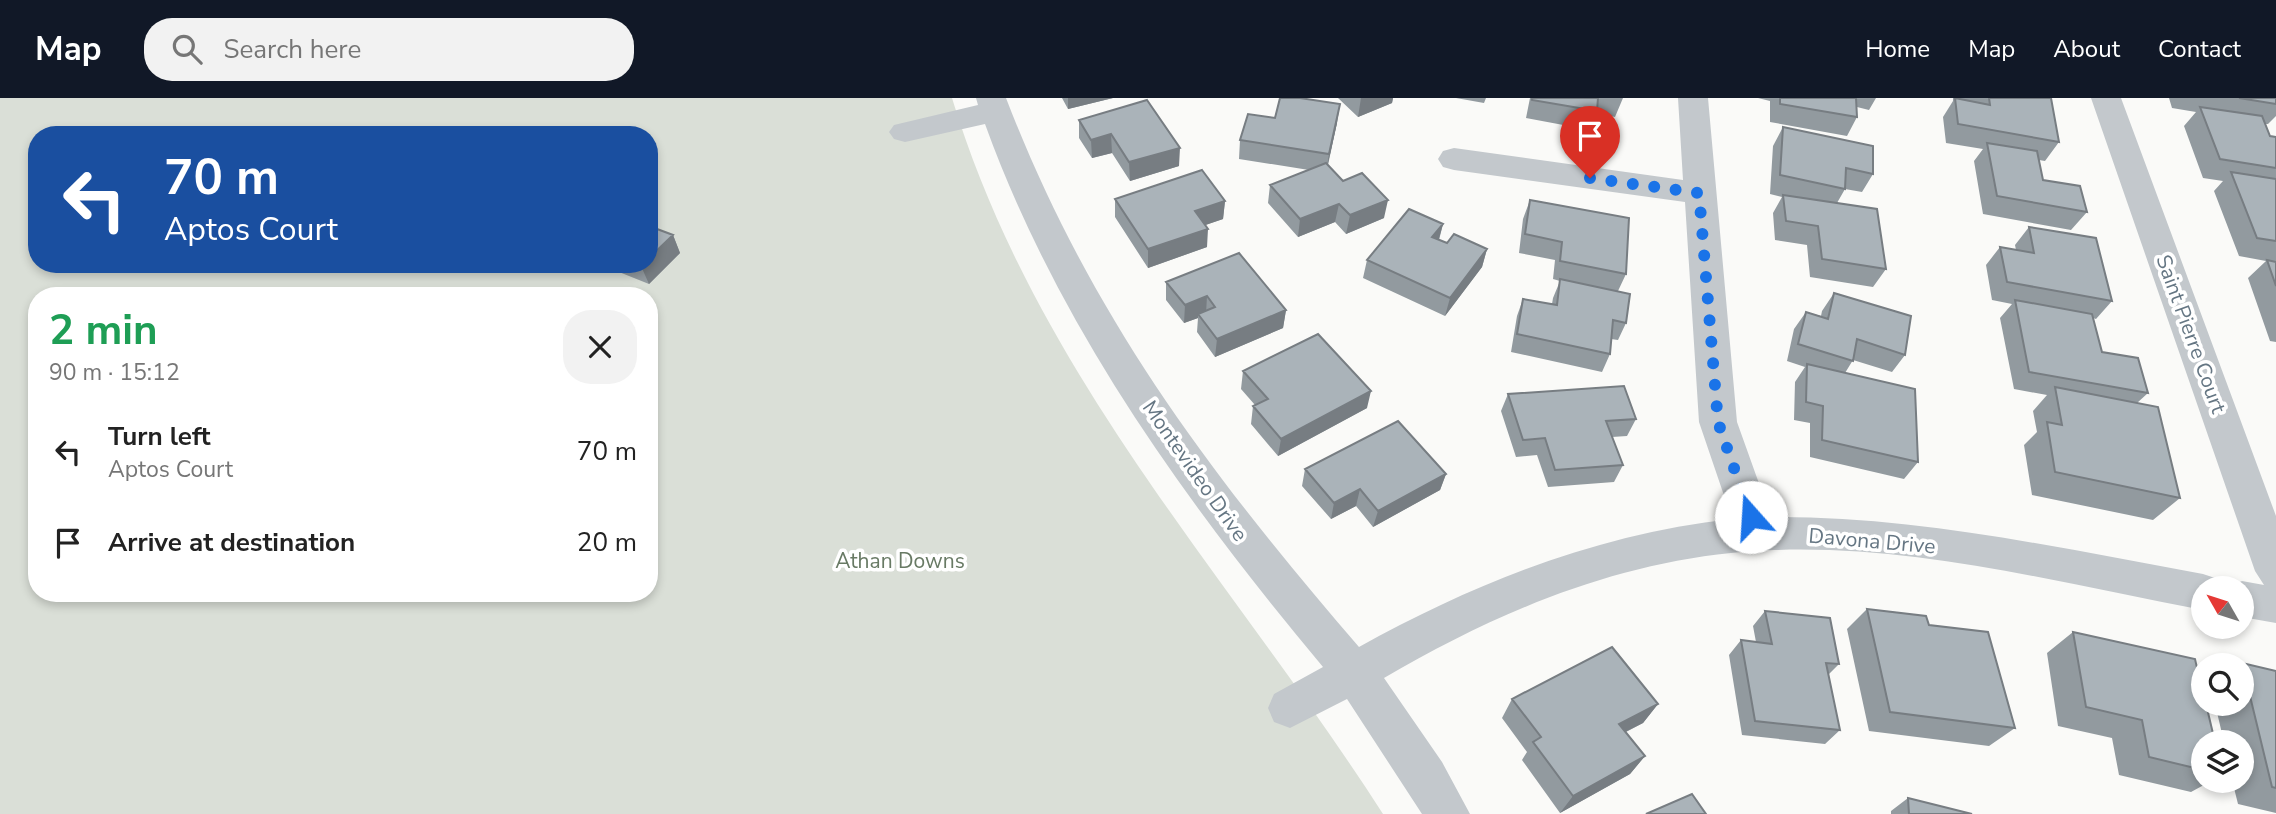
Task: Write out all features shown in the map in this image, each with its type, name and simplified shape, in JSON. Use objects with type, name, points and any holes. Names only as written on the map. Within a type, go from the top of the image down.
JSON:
[{"type":"street","points":[[1693,98],[1718,422],[1756,534]]},
{"type":"street","name":"Saint Pierre Court","points":[[2106,98],[2276,571]]},
{"type":"street","points":[[905,132],[994,105]]},
{"type":"street","name":"Montevideo Drive","points":[[994,105],[1055,247],[1144,399],[1249,547],[1354,673],[1447,814]]},
{"type":"street","points":[[1454,159],[1699,193]]},
{"type":"street","name":"Davona Drive","points":[[1290,708],[1447,621],[1560,574],[1684,544],[1756,534],[1888,540],[2191,590]]},
{"type":"street","points":[[2254,601],[2276,605]]},
{"type":"green space","name":"Athan Downs","points":[[0,98],[952,98],[989,199],[1034,294],[1085,384],[1142,471],[1324,726],[1383,814],[0,814]]},
{"type":"building","points":[[1280,98],[1340,104],[1329,154],[1240,140],[1248,114],[1275,118]]},
{"type":"building","points":[[1598,98],[1597,111],[1532,100]]},
{"type":"building","points":[[1780,98],[1856,98],[1857,117],[1780,104]]},
{"type":"building","points":[[1955,98],[1990,105],[1989,98],[2051,98],[2059,142],[1958,124]]},
{"type":"building","points":[[2239,98],[2276,98],[2276,104]]},
{"type":"building","points":[[1147,100],[1180,148],[1129,162],[1111,134],[1091,140],[1079,120]]},
{"type":"building","points":[[2200,107],[2262,116],[2270,136],[2276,137],[2276,168],[2220,159]]},
{"type":"building","points":[[1783,127],[1873,146],[1873,174],[1846,168],[1845,189],[1780,175]]},
{"type":"building","points":[[1987,143],[2037,151],[2043,180],[2080,186],[2087,212],[1997,196]]},
{"type":"building","points":[[1326,163],[1343,181],[1362,173],[1388,200],[1350,215],[1339,204],[1300,219],[1270,185]]},
{"type":"building","points":[[1202,170],[1225,201],[1195,211],[1208,229],[1148,249],[1115,199]]},
{"type":"building","points":[[2231,172],[2276,179],[2276,241],[2257,238]]},
{"type":"building","points":[[1783,195],[1877,209],[1886,269],[1822,259],[1818,226],[1786,221]]},
{"type":"building","points":[[1530,200],[1629,218],[1626,274],[1560,261],[1562,242],[1525,234]]},
{"type":"building","points":[[1409,209],[1443,224],[1432,237],[1447,243],[1454,234],[1487,249],[1450,298],[1367,260]]},
{"type":"building","points":[[2029,227],[2096,238],[2112,301],[2007,282],[2000,247],[2034,253]]},
{"type":"building","points":[[658,229],[673,235],[658,249]]},
{"type":"building","points":[[1239,253],[1286,310],[1217,339],[1198,314],[1215,307],[1207,296],[1185,305],[1166,282]]},
{"type":"building","points":[[2267,260],[2276,262],[2276,286]]},
{"type":"building","points":[[1560,279],[1630,294],[1626,323],[1613,320],[1610,354],[1517,334],[1523,299],[1557,305]]},
{"type":"building","points":[[1834,293],[1911,316],[1905,355],[1857,339],[1853,361],[1798,344],[1806,312],[1828,319]]},
{"type":"building","points":[[2015,300],[2092,314],[2102,352],[2138,358],[2148,393],[2029,372]]},
{"type":"building","points":[[1318,334],[1371,391],[1281,439],[1253,406],[1268,399],[1243,371]]},
{"type":"building","points":[[1807,364],[1915,389],[1918,462],[1822,440],[1823,406],[1806,402]]},
{"type":"building","points":[[1624,386],[1636,419],[1606,421],[1623,465],[1555,470],[1545,438],[1523,440],[1508,394]]},
{"type":"building","points":[[2055,387],[2158,407],[2180,498],[2055,472],[2047,422],[2062,425]]},
{"type":"building","points":[[1398,421],[1446,474],[1378,511],[1360,489],[1334,503],[1305,469]]},
{"type":"building","points":[[1867,609],[1926,616],[1929,625],[1988,632],[2015,728],[1890,712]]},
{"type":"building","points":[[1765,611],[1830,618],[1839,664],[1826,663],[1840,730],[1755,721],[1741,640],[1772,644]]},
{"type":"building","points":[[2073,632],[2191,658],[2191,716],[2209,716],[2212,730],[2191,730],[2191,767],[2149,757],[2142,720],[2086,707]]},
{"type":"building","points":[[1612,647],[1658,704],[1619,724],[1645,756],[1573,796],[1533,742],[1541,737],[1512,699]]},
{"type":"building","points":[[2254,666],[2276,671],[2276,788],[2272,787],[2254,713]]},
{"type":"building","points":[[1692,794],[1706,814],[1646,814]]},
{"type":"building","points":[[1908,798],[1972,814],[1909,814]]},
{"type":"route","points":[[1590,178],[1699,193],[1712,378],[1718,422],[1751,517]]}]
